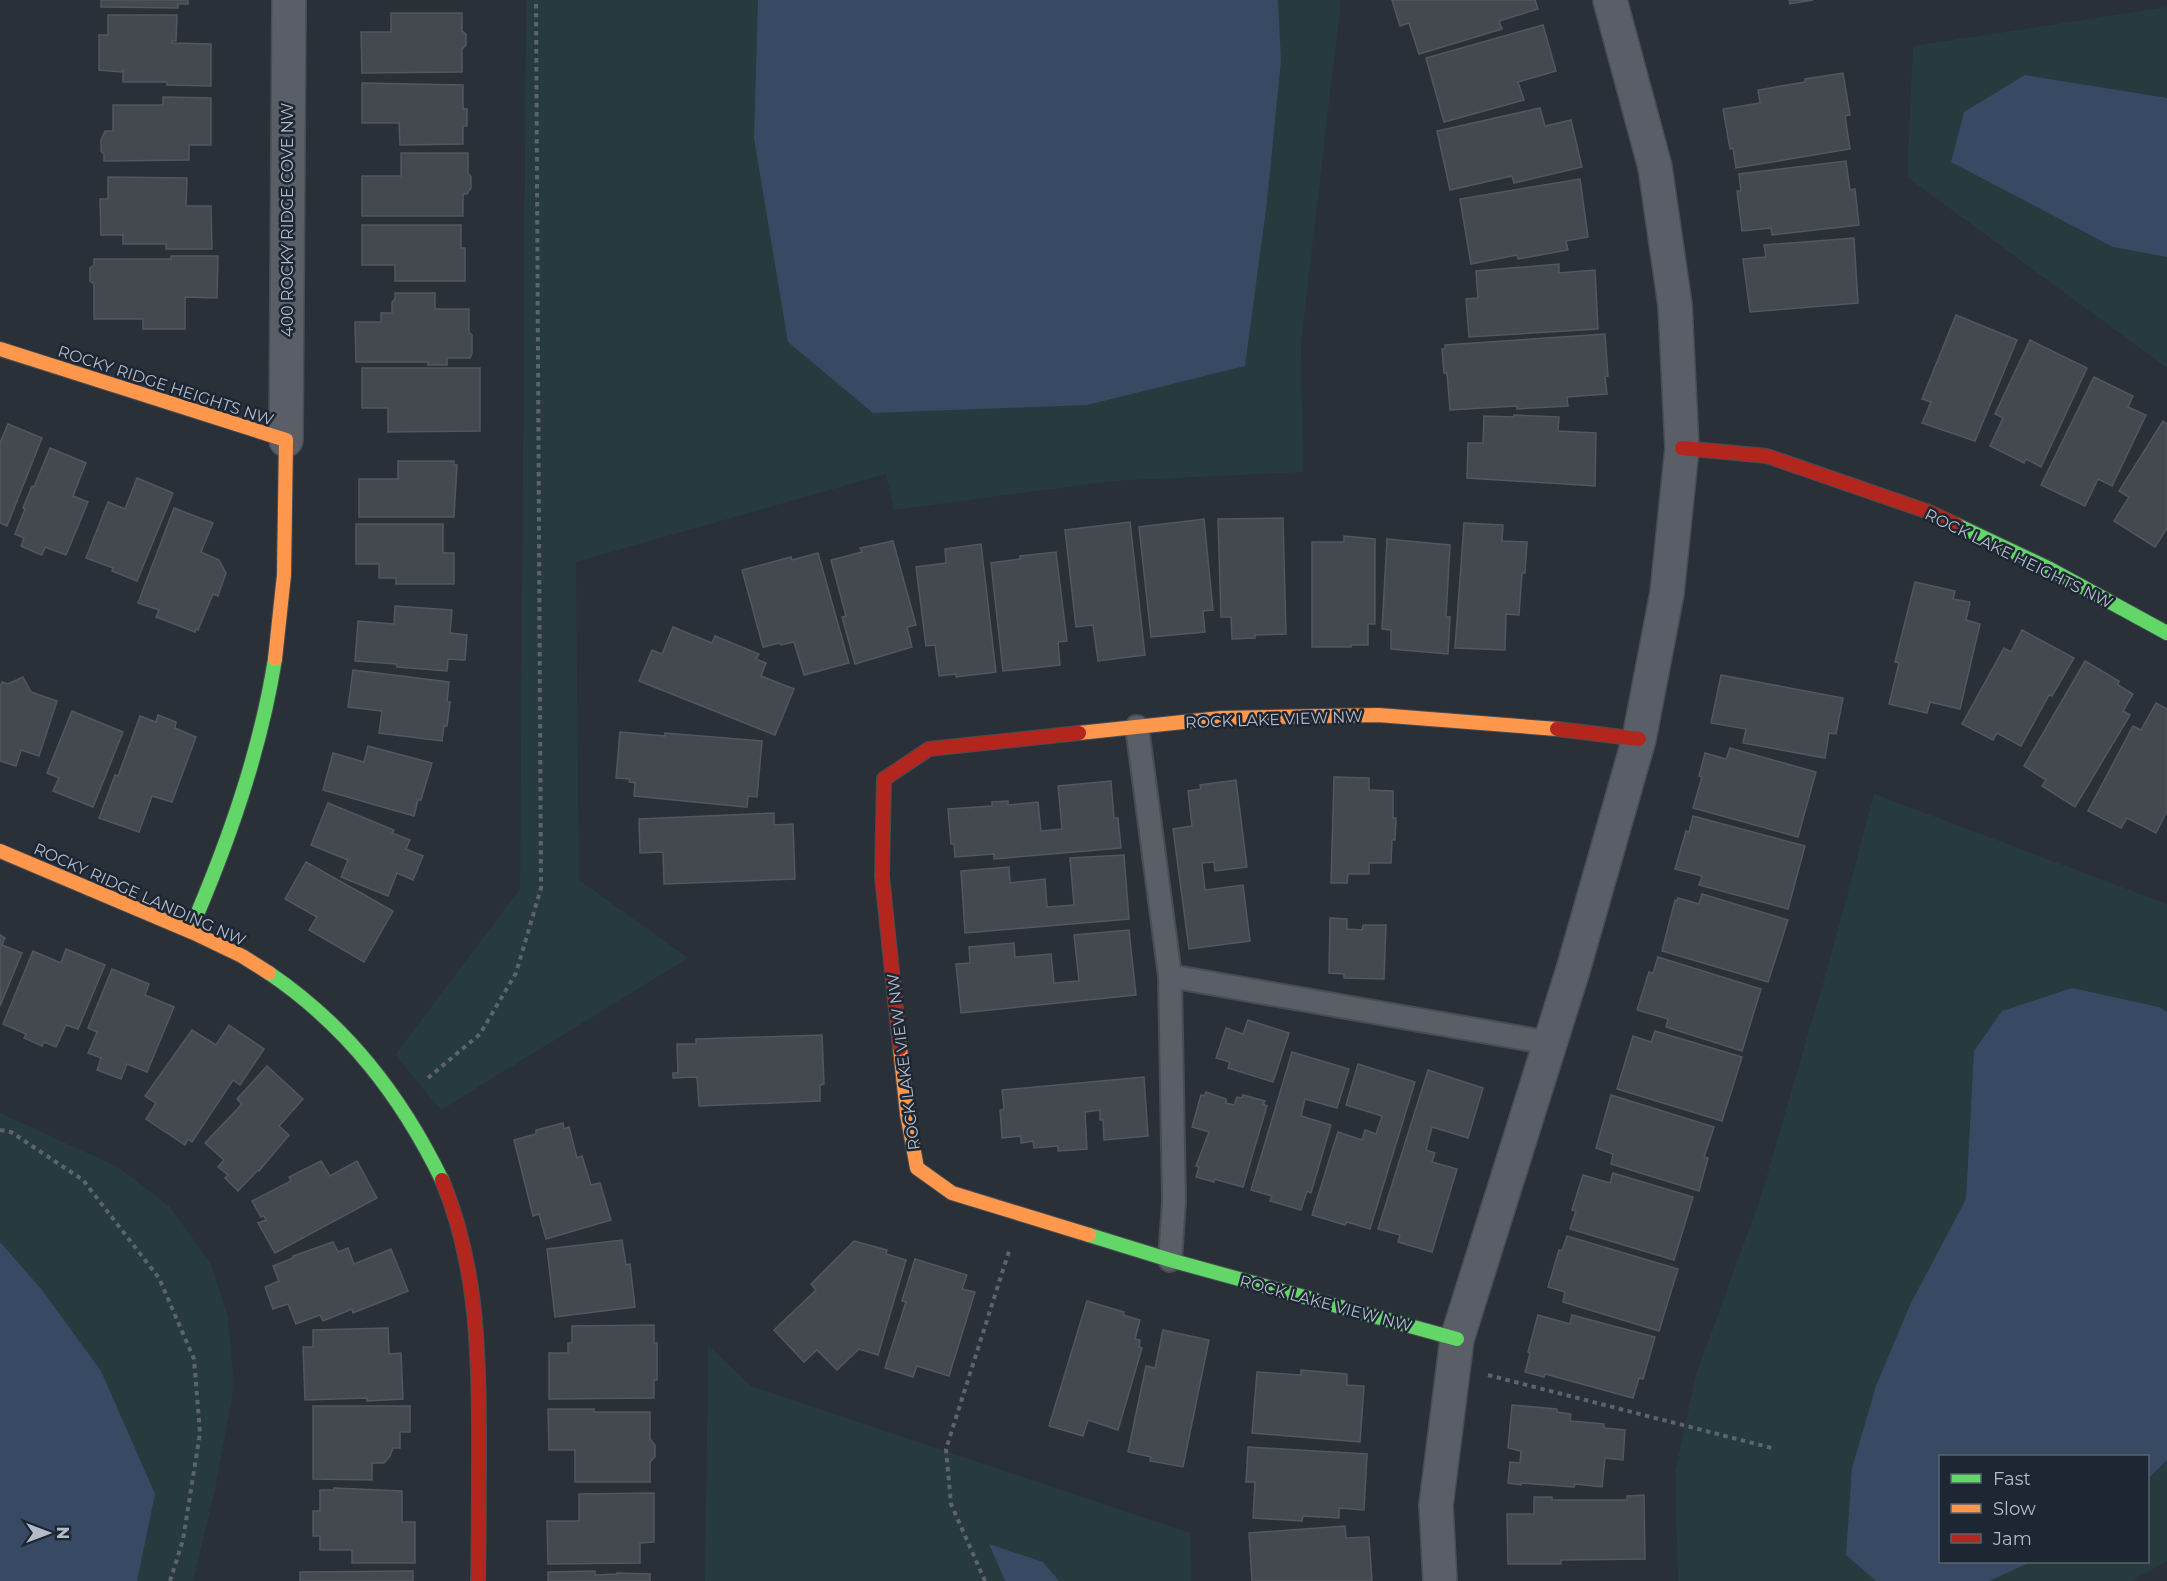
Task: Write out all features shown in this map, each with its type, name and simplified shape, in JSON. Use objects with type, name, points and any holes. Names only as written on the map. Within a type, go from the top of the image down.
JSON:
[{"type":"street","name":"400 ROCKY RIDGE COVE NW","points":[[286,441],[289,0]]},
{"type":"street","points":[[1440,1581],[1436,1504],[1457,1339],[1573,970],[1639,740],[1667,593],[1682,448],[1675,305],[1654,167],[1610,0]]},
{"type":"street","name":"ROCKY RIDGE HEIGHTS NW","points":[[0,349],[286,441],[288,507],[285,574],[278,640],[267,706],[253,764],[235,821],[190,931]]},
{"type":"street","name":"ROCK LAKE HEIGHTS NW","points":[[1682,448],[1767,456],[1929,512],[2048,568],[2167,633]]},
{"type":"street","name":"ROCK LAKE VIEW NW","points":[[1457,1339],[1170,1260],[952,1192],[917,1168],[907,1114],[882,876],[884,779],[929,749],[1221,718],[1378,716],[1574,730],[1639,740]]},
{"type":"street","name":"ROCKY RIDGE LANDING NW","points":[[0,851],[190,931],[271,974],[307,1001],[341,1032],[372,1065],[399,1102],[423,1140],[442,1182],[458,1224],[469,1268],[479,1352],[478,1581]]},
{"type":"lane","points":[[1137,727],[1170,976],[1174,1201],[1170,1260]]},
{"type":"lane","points":[[1170,976],[1550,1043]]},
{"type":"path","points":[[399,1102],[480,1034],[516,973],[541,888],[536,0]]},
{"type":"path","points":[[0,1130],[11,1132],[83,1180],[159,1278],[194,1359],[200,1432],[183,1540],[170,1581]]},
{"type":"path","points":[[985,1581],[951,1504],[946,1449],[1021,1213]]},
{"type":"path","points":[[1457,1339],[1481,1374],[1772,1448]]},
{"type":"green space","points":[[526,0],[1341,0],[1301,344],[1303,472],[1113,481],[894,510],[886,474],[576,562],[579,880],[688,958],[441,1110],[395,1055],[520,889]]},
{"type":"green space","points":[[2167,7],[2167,368],[1907,177],[1913,46]]},
{"type":"green space","points":[[1874,794],[2167,904],[2167,1561],[2132,1581],[1678,1581],[1675,1472],[1696,1375],[1760,1199],[1830,959]]},
{"type":"green space","points":[[0,1113],[118,1167],[170,1207],[211,1264],[228,1317],[234,1386],[216,1485],[193,1581],[0,1581]]},
{"type":"green space","points":[[708,1345],[751,1386],[1190,1533],[1191,1581],[705,1581]]},
{"type":"water","points":[[758,0],[1278,0],[1281,61],[1267,202],[1245,366],[1087,405],[873,413],[788,342],[754,138]]},
{"type":"water","points":[[2025,75],[2167,98],[2167,257],[2113,247],[1951,162],[1964,112]]},
{"type":"water","points":[[2072,988],[2159,1007],[2167,1012],[2167,1460],[2149,1478],[2149,1455],[1939,1455],[1939,1563],[2029,1563],[1989,1581],[1876,1581],[1846,1555],[1852,1468],[1876,1386],[1910,1305],[1966,1199],[1974,1051],[2002,1011]]},
{"type":"water","points":[[0,1242],[42,1290],[101,1371],[155,1494],[137,1581],[0,1581]]},
{"type":"water","points":[[989,1544],[1043,1562],[1059,1581],[1005,1581]]},
{"type":"building","points":[[101,0],[188,0],[188,4],[178,4],[178,8],[101,7]]},
{"type":"building","points":[[1392,0],[1535,0],[1538,9],[1499,21],[1502,29],[1419,54],[1409,23],[1400,26]]},
{"type":"building","points":[[1789,0],[1813,0],[1790,4]]},
{"type":"building","points":[[391,13],[462,13],[462,31],[466,34],[466,45],[462,49],[462,72],[362,73],[361,32],[391,32]]},
{"type":"building","points":[[108,15],[177,15],[176,41],[172,43],[211,44],[211,86],[167,85],[167,82],[123,82],[123,70],[121,72],[99,70],[99,35],[108,35]]},
{"type":"building","points":[[1543,25],[1556,71],[1518,82],[1524,100],[1444,122],[1426,58]]},
{"type":"building","points":[[1843,73],[1850,115],[1845,116],[1850,149],[1736,168],[1723,109],[1760,103],[1758,90]]},
{"type":"building","points":[[362,83],[463,85],[463,109],[467,109],[467,126],[463,126],[463,144],[400,145],[399,123],[362,123]]},
{"type":"building","points":[[163,97],[211,98],[211,145],[189,145],[189,160],[104,161],[101,140],[105,131],[113,131],[113,105],[163,105]]},
{"type":"building","points":[[1540,108],[1545,126],[1571,120],[1582,167],[1514,183],[1512,176],[1450,190],[1437,131]]},
{"type":"building","points":[[401,153],[468,153],[471,188],[467,194],[463,194],[463,216],[362,216],[362,176],[401,176]]},
{"type":"building","points":[[1846,161],[1850,190],[1855,189],[1859,225],[1772,235],[1771,228],[1742,231],[1737,191],[1741,191],[1739,174]]},
{"type":"building","points":[[108,177],[187,178],[186,206],[211,206],[212,249],[166,249],[166,244],[123,244],[123,235],[101,235],[100,199],[108,199]]},
{"type":"building","points":[[1580,179],[1588,237],[1566,241],[1568,250],[1518,259],[1517,255],[1471,264],[1460,199]]},
{"type":"building","points":[[362,225],[461,225],[461,248],[465,248],[465,281],[395,281],[395,265],[362,265]]},
{"type":"building","points":[[1854,238],[1858,303],[1750,312],[1743,259],[1766,257],[1764,245]]},
{"type":"building","points":[[171,256],[218,256],[217,298],[185,297],[185,329],[143,329],[143,319],[94,319],[94,284],[90,281],[90,268],[94,265],[94,259],[171,259]]},
{"type":"building","points":[[1559,264],[1559,273],[1595,270],[1598,329],[1469,337],[1466,299],[1478,298],[1476,271]]},
{"type":"building","points":[[395,293],[435,293],[435,309],[469,309],[469,332],[472,335],[470,358],[447,358],[447,365],[428,365],[428,362],[356,362],[355,322],[381,322],[381,313],[392,313]]},
{"type":"building","points":[[1956,315],[2017,340],[1975,441],[1922,423],[1931,402],[1922,399]]},
{"type":"building","points":[[1605,334],[1607,394],[1567,397],[1568,406],[1450,410],[1447,373],[1444,373],[1442,349],[1445,349],[1445,345]]},
{"type":"building","points":[[2030,340],[2087,368],[2041,467],[2026,459],[2024,463],[1990,446],[2003,418],[1995,414]]},
{"type":"building","points":[[362,368],[480,368],[480,431],[388,432],[388,408],[362,408]]},
{"type":"building","points":[[2094,377],[2133,396],[2128,407],[2146,415],[2112,486],[2098,479],[2085,506],[2041,485]]},
{"type":"building","points":[[1514,415],[1559,417],[1558,431],[1596,433],[1595,486],[1467,478],[1468,443],[1483,443],[1484,416],[1514,417]]},
{"type":"building","points":[[2163,421],[2167,424],[2167,528],[2155,547],[2114,521],[2129,497],[2119,491]]},
{"type":"building","points":[[8,424],[42,438],[7,526],[0,523],[0,443]]},
{"type":"building","points":[[50,448],[86,463],[73,496],[88,502],[66,555],[45,547],[42,555],[39,554],[21,546],[24,538],[15,534],[25,509],[23,508]]},
{"type":"building","points":[[398,461],[454,461],[454,465],[457,465],[454,517],[359,517],[359,479],[398,479]]},
{"type":"building","points":[[137,478],[173,493],[137,581],[112,571],[113,568],[86,558],[108,502],[125,509]]},
{"type":"building","points":[[174,508],[213,523],[201,552],[219,560],[226,573],[218,596],[213,594],[198,630],[196,629],[195,632],[156,617],[159,610],[138,603]]},
{"type":"building","points":[[1283,518],[1286,634],[1255,635],[1255,638],[1232,639],[1231,617],[1221,617],[1218,519]]},
{"type":"building","points":[[1204,519],[1213,610],[1203,611],[1205,632],[1151,637],[1139,527]]},
{"type":"building","points":[[1130,522],[1145,655],[1098,661],[1093,625],[1076,627],[1065,530]]},
{"type":"building","points":[[1464,523],[1503,525],[1502,541],[1527,542],[1519,615],[1506,614],[1505,650],[1455,648]]},
{"type":"building","points":[[356,524],[443,524],[443,553],[454,553],[454,584],[396,584],[396,578],[379,578],[379,564],[356,564]]},
{"type":"building","points":[[1344,536],[1375,539],[1375,624],[1368,624],[1368,645],[1312,647],[1312,542],[1344,542]]},
{"type":"building","points":[[1387,539],[1450,545],[1446,617],[1450,617],[1448,654],[1391,649],[1391,630],[1382,629]]},
{"type":"building","points":[[893,541],[916,625],[907,627],[912,647],[855,664],[842,617],[846,616],[831,560],[862,552],[860,548]]},
{"type":"building","points":[[981,544],[996,672],[956,677],[956,674],[939,676],[935,645],[926,646],[916,567],[946,563],[945,549]]},
{"type":"building","points":[[1056,552],[1067,641],[1058,642],[1060,665],[1003,671],[991,563],[1020,559],[1020,556]]},
{"type":"building","points":[[818,553],[849,663],[804,675],[794,642],[763,647],[742,570],[791,557],[792,560]]},
{"type":"building","points":[[1915,582],[1955,591],[1953,599],[1970,602],[1966,620],[1980,624],[1960,709],[1930,702],[1927,713],[1889,704],[1899,663],[1895,662]]},
{"type":"building","points":[[395,606],[452,610],[450,633],[467,635],[465,660],[448,659],[447,671],[355,661],[358,621],[394,624]]},
{"type":"building","points":[[673,627],[712,643],[715,636],[759,654],[756,659],[766,663],[761,676],[794,689],[775,735],[639,681],[652,650],[662,654]]},
{"type":"building","points":[[2022,630],[2074,658],[2052,696],[2049,695],[2021,746],[1997,733],[1993,740],[1962,724],[2004,648],[2011,652]]},
{"type":"building","points":[[2085,661],[2119,681],[2118,685],[2133,694],[2123,711],[2130,715],[2075,807],[2042,786],[2046,780],[2024,766]]},
{"type":"building","points":[[353,670],[449,682],[447,702],[450,702],[447,726],[444,726],[442,741],[379,733],[382,711],[348,707]]},
{"type":"building","points":[[1721,675],[1843,698],[1836,734],[1829,733],[1825,758],[1743,743],[1746,729],[1711,723]]},
{"type":"building","points":[[23,677],[31,692],[57,701],[39,756],[21,750],[16,766],[0,761],[0,687],[2,682],[8,684]]},
{"type":"building","points":[[2156,703],[2167,709],[2167,811],[2156,833],[2127,818],[2121,828],[2088,811],[2133,726],[2141,730]]},
{"type":"building","points":[[72,711],[123,732],[93,807],[53,791],[59,778],[47,773]]},
{"type":"building","points":[[158,715],[176,722],[175,728],[196,737],[172,802],[152,796],[139,832],[99,818],[115,775],[118,776],[140,716],[156,722]]},
{"type":"building","points":[[620,732],[665,736],[665,733],[762,741],[757,797],[748,796],[747,807],[745,807],[634,796],[635,783],[629,782],[630,779],[616,778]]},
{"type":"building","points":[[368,746],[432,763],[414,816],[323,790],[333,753],[364,762]]},
{"type":"building","points":[[1730,748],[1816,772],[1798,837],[1693,808],[1702,777],[1699,776],[1705,753],[1726,759]]},
{"type":"building","points":[[1334,777],[1369,778],[1369,790],[1393,791],[1393,818],[1396,818],[1391,863],[1369,863],[1369,874],[1348,874],[1347,883],[1331,883]]},
{"type":"building","points":[[1236,780],[1247,867],[1215,871],[1214,862],[1202,863],[1205,890],[1243,885],[1250,941],[1189,949],[1173,829],[1192,826],[1188,791],[1201,789],[1200,785]]},
{"type":"building","points":[[1111,781],[1114,818],[1118,818],[1121,848],[994,859],[994,854],[955,857],[954,844],[951,844],[948,809],[992,806],[992,802],[1008,801],[1008,805],[1038,802],[1041,831],[1062,829],[1058,786]]},
{"type":"building","points":[[328,803],[394,830],[392,833],[410,840],[406,849],[423,856],[413,880],[397,873],[388,896],[341,877],[348,860],[311,845]]},
{"type":"building","points":[[774,813],[774,825],[793,824],[795,879],[664,884],[663,852],[640,853],[639,819]]},
{"type":"building","points":[[1693,816],[1805,846],[1788,909],[1699,885],[1702,876],[1675,869],[1686,831],[1689,832]]},
{"type":"building","points":[[1124,855],[1129,919],[965,933],[961,871],[1009,867],[1010,883],[1045,879],[1047,907],[1074,905],[1070,858]]},
{"type":"building","points":[[306,862],[393,911],[364,962],[309,930],[317,917],[285,899]]},
{"type":"building","points":[[1702,894],[1788,920],[1768,982],[1662,951],[1675,900],[1677,901],[1678,898],[1699,904]]},
{"type":"building","points":[[1330,918],[1347,919],[1347,929],[1362,930],[1363,925],[1386,925],[1384,979],[1344,978],[1344,974],[1329,973]]},
{"type":"building","points":[[1129,930],[1136,995],[961,1013],[956,964],[970,963],[969,947],[1014,943],[1015,957],[1051,954],[1054,983],[1079,981],[1074,935]]},
{"type":"building","points":[[0,935],[5,938],[2,945],[22,953],[0,1006]]},
{"type":"building","points":[[66,949],[105,965],[78,1029],[66,1025],[56,1047],[44,1042],[42,1046],[24,1038],[26,1034],[3,1024],[33,951],[61,963]]},
{"type":"building","points":[[1658,957],[1761,989],[1742,1051],[1666,1027],[1668,1019],[1637,1010],[1649,972],[1653,973]]},
{"type":"building","points":[[112,969],[149,984],[145,995],[174,1007],[147,1072],[127,1064],[121,1079],[97,1070],[101,1058],[88,1053],[97,1032],[88,1028]]},
{"type":"building","points":[[1248,1020],[1289,1033],[1273,1082],[1228,1068],[1230,1062],[1216,1058],[1226,1028],[1243,1034]]},
{"type":"building","points":[[229,1025],[264,1049],[240,1085],[233,1080],[192,1142],[188,1139],[185,1145],[146,1119],[156,1103],[145,1096],[192,1030],[216,1045]]},
{"type":"building","points":[[1655,1031],[1742,1057],[1722,1121],[1617,1089],[1633,1036],[1651,1042]]},
{"type":"building","points":[[822,1035],[824,1084],[820,1085],[820,1101],[699,1106],[697,1077],[673,1078],[673,1073],[678,1073],[677,1044],[696,1044],[696,1039]]},
{"type":"building","points":[[1292,1052],[1349,1069],[1337,1108],[1305,1099],[1301,1116],[1331,1125],[1311,1193],[1307,1191],[1301,1210],[1270,1201],[1272,1196],[1251,1190]]},
{"type":"building","points":[[1358,1064],[1415,1082],[1370,1229],[1347,1222],[1345,1225],[1312,1215],[1338,1132],[1362,1140],[1365,1130],[1376,1134],[1382,1116],[1346,1105]]},
{"type":"building","points":[[267,1066],[303,1099],[279,1126],[289,1135],[259,1171],[238,1191],[225,1178],[228,1175],[218,1167],[224,1160],[205,1143],[242,1104],[237,1099]]},
{"type":"building","points":[[1428,1070],[1483,1088],[1468,1138],[1432,1127],[1426,1150],[1435,1153],[1432,1162],[1457,1169],[1432,1252],[1398,1242],[1400,1235],[1378,1229]]},
{"type":"building","points":[[1144,1077],[1148,1136],[1104,1140],[1100,1110],[1085,1112],[1087,1149],[1058,1151],[1058,1146],[1034,1148],[1033,1141],[1021,1143],[1021,1136],[1002,1138],[1000,1110],[1004,1109],[1002,1090]]},
{"type":"building","points":[[1206,1092],[1226,1099],[1226,1103],[1234,1105],[1237,1097],[1242,1098],[1243,1095],[1265,1101],[1263,1104],[1267,1106],[1243,1187],[1196,1177],[1199,1167],[1196,1166],[1209,1132],[1192,1127],[1201,1095],[1204,1096]]},
{"type":"building","points":[[1611,1095],[1714,1127],[1704,1157],[1708,1158],[1699,1191],[1611,1164],[1613,1154],[1596,1148]]},
{"type":"building","points":[[563,1123],[564,1129],[569,1127],[577,1158],[582,1156],[591,1185],[600,1183],[611,1220],[546,1239],[539,1214],[533,1216],[514,1140],[536,1134],[536,1130]]},
{"type":"building","points":[[321,1161],[330,1176],[357,1161],[377,1198],[275,1253],[258,1223],[266,1220],[264,1216],[261,1217],[252,1201],[291,1181],[289,1177]]},
{"type":"building","points":[[1613,1173],[1693,1197],[1674,1260],[1570,1229],[1576,1211],[1572,1210],[1583,1175],[1610,1183]]},
{"type":"building","points":[[1567,1236],[1678,1269],[1659,1331],[1563,1302],[1565,1292],[1548,1287],[1559,1250],[1562,1251]]},
{"type":"building","points":[[622,1240],[626,1265],[630,1264],[635,1307],[555,1317],[547,1249]]},
{"type":"building","points":[[854,1241],[887,1250],[886,1254],[906,1260],[878,1355],[859,1349],[837,1370],[817,1350],[804,1362],[774,1330],[816,1290],[811,1284]]},
{"type":"building","points":[[333,1242],[338,1252],[348,1248],[354,1264],[391,1249],[408,1291],[353,1313],[352,1309],[323,1321],[320,1315],[296,1324],[288,1304],[273,1309],[265,1287],[279,1281],[273,1266],[293,1256]]},
{"type":"building","points":[[915,1259],[967,1275],[962,1289],[975,1292],[949,1376],[917,1366],[913,1377],[885,1368],[906,1302],[902,1301]]},
{"type":"building","points":[[1087,1301],[1124,1312],[1123,1315],[1140,1320],[1135,1339],[1140,1340],[1139,1347],[1142,1348],[1118,1430],[1088,1420],[1083,1436],[1049,1426]]},
{"type":"building","points":[[1538,1315],[1570,1324],[1572,1315],[1655,1337],[1643,1379],[1639,1378],[1633,1398],[1545,1374],[1544,1377],[1525,1372]]},
{"type":"building","points":[[654,1325],[654,1343],[657,1343],[657,1380],[654,1380],[654,1398],[549,1399],[549,1353],[568,1353],[568,1343],[572,1343],[572,1326]]},
{"type":"building","points":[[388,1328],[389,1354],[401,1353],[403,1399],[305,1400],[303,1347],[313,1347],[313,1330]]},
{"type":"building","points":[[1163,1330],[1209,1340],[1183,1467],[1150,1461],[1151,1457],[1128,1452],[1146,1366],[1155,1368]]},
{"type":"building","points":[[1301,1370],[1347,1374],[1347,1385],[1364,1386],[1360,1442],[1252,1433],[1257,1372],[1301,1375]]},
{"type":"building","points":[[1512,1405],[1557,1409],[1557,1412],[1571,1414],[1570,1421],[1604,1424],[1604,1428],[1625,1430],[1623,1460],[1605,1458],[1602,1487],[1575,1484],[1574,1487],[1508,1483],[1510,1462],[1520,1463],[1521,1451],[1508,1448]]},
{"type":"building","points":[[313,1406],[410,1406],[410,1432],[400,1432],[400,1448],[393,1448],[384,1463],[372,1463],[372,1480],[313,1479]]},
{"type":"building","points":[[548,1409],[650,1412],[650,1439],[655,1445],[655,1457],[650,1462],[650,1482],[575,1482],[575,1450],[549,1450]]},
{"type":"building","points":[[1248,1447],[1367,1454],[1364,1510],[1339,1508],[1339,1518],[1303,1516],[1302,1521],[1253,1518],[1255,1482],[1246,1482]]},
{"type":"building","points":[[334,1488],[402,1491],[402,1522],[415,1522],[415,1563],[352,1563],[352,1550],[320,1550],[320,1536],[313,1536],[313,1511],[320,1511],[320,1490],[334,1490]]},
{"type":"building","points":[[654,1493],[654,1542],[640,1543],[640,1563],[548,1564],[547,1521],[579,1521],[579,1494]]},
{"type":"building","points":[[1644,1495],[1645,1559],[1561,1560],[1561,1564],[1508,1564],[1507,1514],[1534,1514],[1534,1497],[1552,1497],[1552,1500],[1627,1500],[1627,1496]]},
{"type":"building","points":[[1345,1526],[1346,1538],[1369,1537],[1372,1581],[1252,1581],[1249,1533]]},
{"type":"building","points":[[413,1571],[413,1581],[300,1581],[300,1572]]},
{"type":"building","points":[[595,1571],[595,1575],[650,1574],[650,1581],[548,1581],[548,1572]]},
{"type":"traffic: fast","points":[[1957,525],[2048,568],[2167,633]]},
{"type":"traffic: fast","points":[[190,931],[230,831],[252,763],[275,659]]},
{"type":"traffic: fast","points":[[269,973],[323,1016],[369,1065],[409,1120],[442,1180]]},
{"type":"traffic: fast","points":[[1089,1235],[1170,1260],[1457,1339]]},
{"type":"traffic: slow","points":[[0,349],[286,440],[284,575],[275,659]]},
{"type":"traffic: slow","points":[[1079,733],[1221,718],[1378,715],[1557,729]]},
{"type":"traffic: slow","points":[[0,851],[194,933],[242,956],[269,973]]},
{"type":"traffic: slow","points":[[900,1048],[907,1114],[917,1168],[952,1193],[1089,1235]]},
{"type":"traffic: jam","points":[[1682,448],[1767,456],[1929,512],[1957,525]]},
{"type":"traffic: jam","points":[[1557,729],[1639,739]]},
{"type":"traffic: jam","points":[[900,1048],[882,876],[884,779],[929,749],[1079,733]]},
{"type":"traffic: jam","points":[[442,1180],[453,1211],[469,1273],[476,1337],[479,1402],[478,1581]]}]
